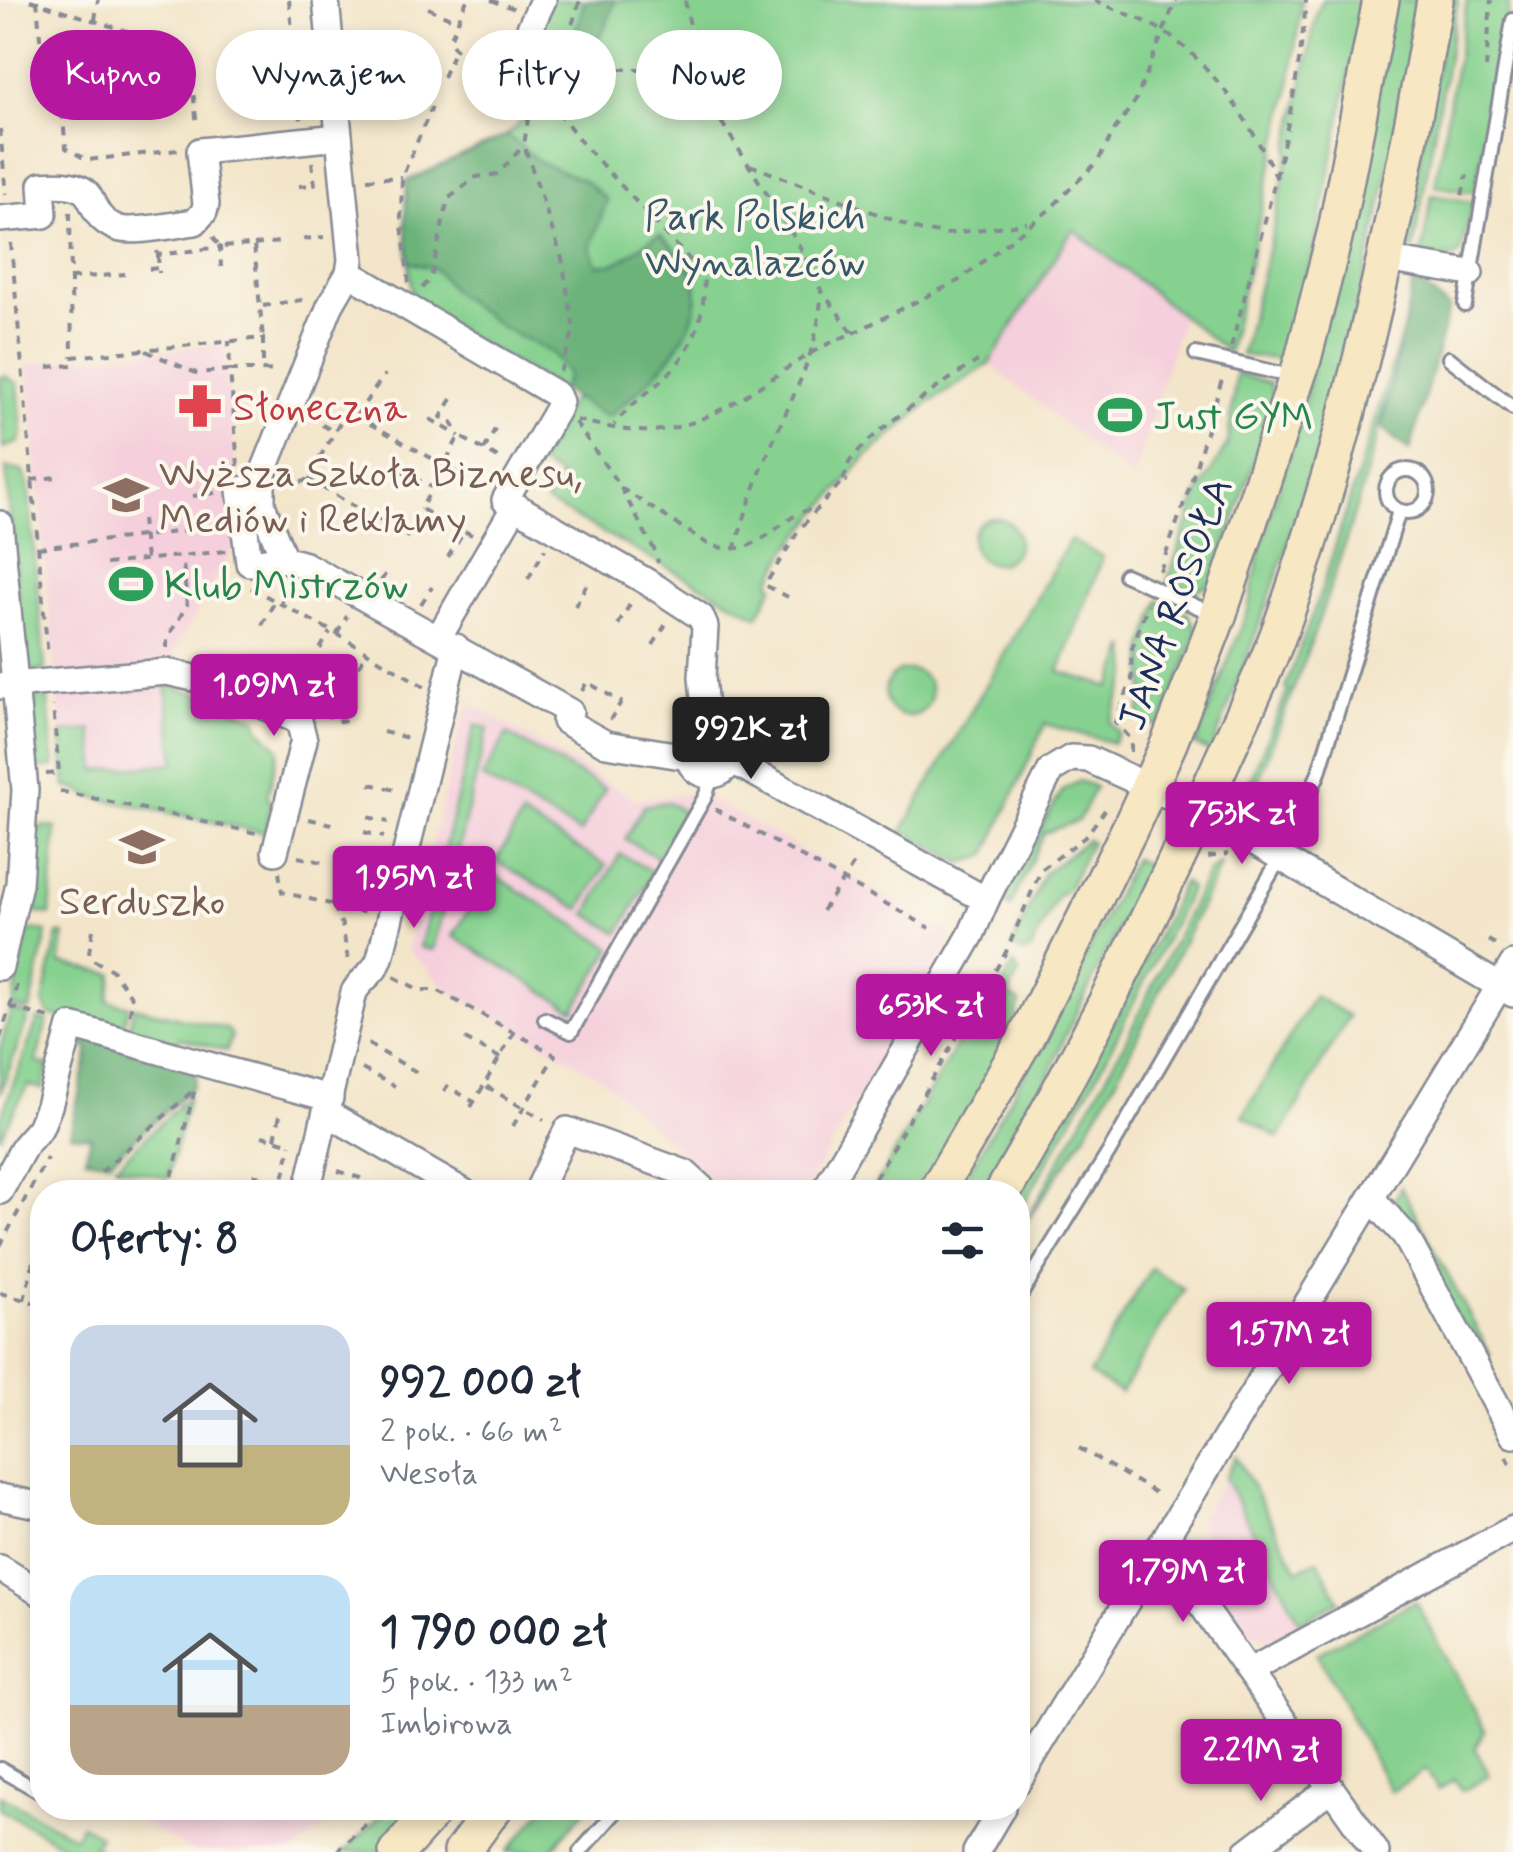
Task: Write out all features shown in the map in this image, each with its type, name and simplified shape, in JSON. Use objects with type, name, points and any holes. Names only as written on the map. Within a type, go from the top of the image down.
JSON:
[{"type":"main road","name":"JANA ROSOŁA","points":[[943,1180],[1025,1038],[1151,786],[1218,616],[1297,378],[1336,230],[1380,0]]},
{"type":"main road","points":[[1010,1180],[1120,981],[1256,691],[1285,617],[1339,449],[1405,170],[1435,0]]},
{"type":"main road","points":[[398,1852],[426,1820]]},
{"type":"main road","points":[[462,1852],[485,1820]]},
{"type":"street","points":[[326,0],[339,30]]},
{"type":"street","points":[[521,30],[544,0]]},
{"type":"street","points":[[340,120],[349,273],[330,306],[266,458],[240,490],[234,526],[248,564],[284,560],[305,565],[570,712],[565,721],[598,740],[688,756]]},
{"type":"street","points":[[4,218],[44,215],[42,185],[74,184],[84,188],[94,206],[121,230],[195,222],[206,204],[200,149],[340,137]]},
{"type":"street","points":[[1385,259],[1470,273]]},
{"type":"street","points":[[349,273],[409,301],[554,391],[560,402],[557,410],[505,500],[702,617],[707,730]]},
{"type":"street","points":[[240,490],[262,504],[284,560]]},
{"type":"street","points":[[310,1180],[354,992],[360,981],[377,967],[443,694],[448,642],[491,545],[515,506]]},
{"type":"street","points":[[0,524],[8,685],[25,776],[24,832],[10,971]]},
{"type":"street","points":[[8,685],[167,672],[311,716],[277,845]]},
{"type":"street","points":[[707,730],[692,740],[688,756],[697,771],[722,768],[986,900]]},
{"type":"street","points":[[707,730],[724,735],[733,751],[722,768]]},
{"type":"street","points":[[831,1180],[971,935],[1047,777],[1057,765],[1071,758],[1088,758],[1200,810],[1508,982],[1030,1761]]},
{"type":"street","points":[[0,1190],[44,1117],[71,1026],[286,1087],[328,1106],[445,1180]]},
{"type":"street","points":[[543,1180],[567,1130],[685,1173],[693,1180]]},
{"type":"street","points":[[1372,1199],[1405,1234],[1509,1444]]},
{"type":"street","points":[[0,1498],[30,1504]]},
{"type":"street","points":[[1250,1671],[1513,1528]]},
{"type":"street","points":[[1160,1546],[1376,1852]]},
{"type":"street","points":[[0,1568],[30,1587]]},
{"type":"street","points":[[1247,1852],[1330,1788]]},
{"type":"street","points":[[976,1852],[995,1820]]},
{"type":"lane","points":[[1465,305],[1513,20]]},
{"type":"lane","points":[[1196,354],[1297,378]]},
{"type":"lane","points":[[1449,358],[1513,408]]},
{"type":"lane","points":[[1030,1280],[1280,858],[1318,775],[1399,511]]},
{"type":"lane","points":[[1126,575],[1218,616]]},
{"type":"lane","points":[[546,1019],[571,1032],[722,768]]},
{"type":"lane","points":[[0,1769],[30,1786]]},
{"type":"lane","points":[[580,1852],[609,1820]]},
{"type":"path","points":[[94,20],[98,0]]},
{"type":"path","points":[[289,0],[292,30]]},
{"type":"path","points":[[462,52],[455,49],[450,39],[466,0]]},
{"type":"path","points":[[491,0],[504,5]]},
{"type":"path","points":[[570,30],[580,0]]},
{"type":"path","points":[[685,0],[691,30]]},
{"type":"path","points":[[1094,0],[1164,31],[1200,64],[1242,115],[1280,185]]},
{"type":"path","points":[[618,625],[659,562],[621,488],[573,419],[638,432],[668,429],[707,416],[753,392],[813,352],[958,281],[1049,210],[1098,161],[1115,128],[1136,100],[1176,0]]},
{"type":"path","points":[[1131,756],[1131,739],[1115,722],[1132,680],[1131,651],[1190,486],[1228,359],[1275,175],[1303,37],[1306,0]]},
{"type":"path","points":[[1484,83],[1491,0]]},
{"type":"path","points":[[34,1],[184,53],[190,61],[200,149],[87,160],[66,148],[58,72],[43,74],[34,1]]},
{"type":"path","points":[[428,8],[458,21]]},
{"type":"path","points":[[443,77],[455,49]]},
{"type":"path","points":[[301,120],[306,162],[312,162],[314,184]]},
{"type":"path","points":[[409,301],[402,177],[426,120]]},
{"type":"path","points":[[527,120],[524,145],[562,260],[574,330],[554,391]]},
{"type":"path","points":[[565,120],[703,274],[702,319],[673,369],[624,410],[612,427]]},
{"type":"path","points":[[720,120],[798,243],[821,290],[853,333]]},
{"type":"path","points":[[0,129],[4,218],[60,773]]},
{"type":"path","points":[[409,301],[431,278],[448,199],[476,178],[498,174],[524,145]]},
{"type":"path","points":[[750,166],[919,230],[946,234],[1031,222]]},
{"type":"path","points":[[1462,195],[1470,167]]},
{"type":"path","points":[[299,186],[402,177]]},
{"type":"path","points":[[48,367],[72,365],[70,212],[94,206]]},
{"type":"path","points":[[201,217],[220,248],[222,267]]},
{"type":"path","points":[[220,248],[279,242]]},
{"type":"path","points":[[254,244],[264,338],[263,370]]},
{"type":"path","points":[[149,269],[159,270],[158,254]]},
{"type":"path","points":[[70,278],[124,274]]},
{"type":"path","points":[[734,550],[769,449],[813,352],[821,318],[821,290]]},
{"type":"path","points":[[260,306],[313,298]]},
{"type":"path","points":[[72,358],[264,338]]},
{"type":"path","points":[[229,341],[240,490]]},
{"type":"path","points":[[141,350],[196,373],[303,372]]},
{"type":"path","points":[[788,597],[766,585],[798,530],[846,480],[848,464],[883,428],[978,361]]},
{"type":"path","points":[[356,416],[385,374]]},
{"type":"path","points":[[452,399],[441,416],[452,422],[459,436]]},
{"type":"path","points":[[290,407],[334,432]]},
{"type":"path","points":[[307,478],[347,411],[467,478]]},
{"type":"path","points":[[430,419],[522,470]]},
{"type":"path","points":[[484,450],[497,425]]},
{"type":"path","points":[[378,518],[407,536],[459,436]]},
{"type":"path","points":[[400,470],[432,487]]},
{"type":"path","points":[[32,480],[56,477]]},
{"type":"path","points":[[194,496],[307,478],[356,506]]},
{"type":"path","points":[[621,488],[708,544],[734,550],[768,538],[803,512],[819,508]]},
{"type":"path","points":[[421,509],[491,545]]},
{"type":"path","points":[[142,519],[146,560]]},
{"type":"path","points":[[38,548],[234,526]]},
{"type":"path","points":[[528,580],[555,529]]},
{"type":"path","points":[[448,557],[464,531]]},
{"type":"path","points":[[106,564],[203,554]]},
{"type":"path","points":[[575,606],[602,556]]},
{"type":"path","points":[[167,672],[167,639],[186,605],[182,563]]},
{"type":"path","points":[[248,586],[443,694]]},
{"type":"path","points":[[262,625],[275,600]]},
{"type":"path","points":[[320,650],[330,631]]},
{"type":"path","points":[[311,716],[333,708],[367,653]]},
{"type":"path","points":[[570,712],[588,682],[621,702],[598,740]]},
{"type":"path","points":[[311,716],[352,722]]},
{"type":"path","points":[[384,732],[431,744]]},
{"type":"path","points":[[370,784],[418,795]]},
{"type":"path","points":[[60,791],[277,845],[282,892],[389,919]]},
{"type":"path","points":[[702,802],[930,928]]},
{"type":"path","points":[[874,1180],[1006,952],[1041,870],[1084,837],[1107,806]]},
{"type":"path","points":[[1198,858],[1232,855]]},
{"type":"path","points":[[822,911],[855,862]]},
{"type":"path","points":[[334,905],[349,961]]},
{"type":"path","points":[[93,930],[89,952],[93,960],[112,970],[133,999],[124,1040]]},
{"type":"path","points":[[0,1038],[10,1008],[10,971]]},
{"type":"path","points":[[408,985],[437,990],[555,1055],[514,1126]]},
{"type":"path","points":[[10,1008],[71,1026]]},
{"type":"path","points":[[444,1091],[447,1086],[472,1104],[514,1032]]},
{"type":"path","points":[[344,1033],[420,1074]]},
{"type":"path","points":[[465,1038],[500,1058]]},
{"type":"path","points":[[171,1180],[203,1061]]},
{"type":"path","points":[[358,1068],[394,1086]]},
{"type":"path","points":[[484,1085],[567,1130]]},
{"type":"path","points":[[274,1139],[286,1087]]},
{"type":"path","points":[[101,1172],[195,1089]]},
{"type":"path","points":[[262,1136],[291,1144],[363,1180]]},
{"type":"path","points":[[282,1180],[291,1144]]},
{"type":"path","points":[[35,1180],[47,1158]]},
{"type":"path","points":[[114,1180],[115,1175]]},
{"type":"path","points":[[252,1175],[273,1180]]},
{"type":"path","points":[[0,1246],[30,1190]]},
{"type":"path","points":[[24,1300],[30,1275]]},
{"type":"path","points":[[0,1293],[30,1302]]},
{"type":"path","points":[[1509,1444],[1513,1470]]},
{"type":"path","points":[[1080,1448],[1155,1492]]},
{"type":"path","points":[[337,1852],[370,1820]]},
{"type":"shaded area","points":[[1073,228],[1182,317],[1133,479],[989,364]]},
{"type":"shaded area","points":[[224,344],[238,540],[174,651],[166,685],[176,763],[97,771],[92,731],[61,733],[27,364]]},
{"type":"shaded area","points":[[471,704],[635,799],[699,793],[953,934],[811,1180],[708,1180],[601,1077],[451,992],[407,949],[462,720]]},
{"type":"shaded area","points":[[1225,1478],[1300,1622],[1270,1639],[1246,1633],[1205,1574],[1200,1518]]},
{"type":"shaded area","points":[[137,1820],[332,1820],[294,1852],[192,1852]]},
{"type":"green space","name":"Park Polskich Wynalazców","points":[[551,0],[1302,0],[1289,93],[1228,352],[1073,229],[989,364],[926,405],[866,457],[788,549],[758,616],[546,502],[560,476],[538,464],[573,397],[413,305],[405,219],[407,181],[507,135],[520,120],[616,120],[616,30],[538,30]]},
{"type":"green space","points":[[585,0],[615,0],[603,30],[576,30]]},
{"type":"green space","points":[[1322,0],[1364,0],[1315,246],[1288,356],[1277,359],[1241,355],[1272,235]]},
{"type":"green space","points":[[1393,0],[1422,0],[1356,312],[1303,500],[1211,752],[1195,745],[1248,610],[1262,541],[1303,410]]},
{"type":"green space","points":[[1449,0],[1458,0],[1413,250],[1408,247],[1406,236]]},
{"type":"green space","points":[[1467,0],[1510,0],[1475,193],[1435,186]]},
{"type":"green space","points":[[507,135],[541,163],[584,180],[607,200],[590,248],[597,264],[622,260],[660,235],[691,270],[696,290],[686,332],[657,372],[607,417],[562,391],[568,373],[552,353],[501,327],[455,293],[435,269],[409,262],[407,181]]},
{"type":"green space","points":[[1432,195],[1473,202],[1461,253],[1451,258],[1421,256]]},
{"type":"green space","points":[[1414,279],[1449,308],[1410,451],[1382,428]]},
{"type":"green space","points":[[1404,327],[1337,568],[1249,802],[1277,818],[1269,823],[1249,810],[1244,794],[1288,690],[1285,688],[1321,592]]},
{"type":"green space","points":[[1236,374],[1270,383],[1275,399],[1213,583],[1192,592],[1167,582],[1198,494],[1228,443]]},
{"type":"green space","points":[[0,377],[18,384],[22,433],[19,442],[3,448]]},
{"type":"green space","points":[[6,468],[22,471],[28,483],[45,670],[33,672],[27,669],[22,654]]},
{"type":"green space","points":[[995,518],[1011,525],[1018,541],[1011,557],[995,564],[979,557],[972,541],[979,525]]},
{"type":"green space","points":[[1070,540],[1103,557],[1059,672],[1111,687],[1127,646],[1129,674],[1110,722],[1119,733],[1113,743],[1045,724],[986,856],[962,863],[902,831]]},
{"type":"green space","points":[[1159,601],[1187,613],[1198,631],[1163,722],[1155,726],[1140,720],[1139,711],[1144,696],[1144,647]]},
{"type":"green space","points":[[908,670],[924,677],[931,693],[924,709],[908,716],[892,709],[885,693],[892,677]]},
{"type":"green space","points":[[166,685],[199,694],[257,719],[259,728],[279,749],[267,798],[272,802],[266,833],[88,796],[66,787],[61,733],[92,730],[97,771],[175,763]]},
{"type":"green space","points":[[47,692],[54,767],[34,769],[29,714],[40,693]]},
{"type":"green space","points":[[475,725],[488,728],[433,950],[420,947]]},
{"type":"green space","points":[[507,734],[605,789],[580,833],[482,778]]},
{"type":"green space","points":[[1079,781],[1095,787],[1078,821],[1044,833],[1010,907],[999,898],[1063,790]]},
{"type":"green space","points":[[668,802],[684,812],[658,858],[625,839],[644,806]]},
{"type":"green space","points":[[522,816],[606,865],[580,909],[496,861]]},
{"type":"green space","points":[[43,826],[56,828],[50,915],[32,912],[30,905],[36,832]]},
{"type":"green space","points":[[1087,840],[1091,842],[1068,888],[1057,897],[1030,951],[1023,953],[1012,947],[1044,873]]},
{"type":"green space","points":[[620,854],[653,872],[619,933],[587,914]]},
{"type":"green space","points":[[1134,859],[1149,866],[1064,1038],[1039,1103],[992,1180],[964,1180],[1050,1028]]},
{"type":"green space","points":[[1222,862],[1118,1076],[1084,1136],[1030,1216],[1122,1048],[1208,872]]},
{"type":"green space","points":[[491,873],[612,948],[574,1010],[453,936]]},
{"type":"green space","points":[[1183,882],[1190,888],[1188,894],[1100,1070],[1030,1193],[1030,1180],[1026,1180],[1086,1077]]},
{"type":"green space","points":[[33,930],[47,932],[30,1010],[13,1007],[25,935]]},
{"type":"green space","points":[[58,934],[65,934],[60,963],[113,974],[108,1001],[129,1006],[121,1033],[49,1015],[43,1002]]},
{"type":"green space","points":[[1014,964],[1019,973],[1008,995],[1020,1002],[1007,1047],[927,1180],[879,1180],[973,1016],[982,1020]]},
{"type":"green space","points":[[1314,996],[1349,1016],[1279,1138],[1243,1116]]},
{"type":"green space","points":[[134,1007],[227,1029],[232,1035],[227,1051],[180,1038],[172,1047],[128,1031]]},
{"type":"green space","points":[[11,1010],[29,1015],[0,1094],[0,1047]]},
{"type":"green space","points":[[38,1019],[47,1021],[36,1062],[49,1066],[42,1089],[28,1085],[0,1137],[0,1119]]},
{"type":"green space","points":[[86,1036],[197,1070],[193,1086],[109,1162],[85,1158],[91,1137],[70,1134],[89,1049],[78,1045]]},
{"type":"green space","points":[[188,1097],[168,1178],[116,1166]]},
{"type":"green space","points":[[1401,1187],[1490,1354],[1481,1358],[1391,1205]]},
{"type":"green space","points":[[1151,1268],[1184,1289],[1121,1393],[1089,1374]]},
{"type":"green space","points":[[1236,1456],[1298,1570],[1318,1560],[1339,1601],[1300,1622],[1225,1478]]},
{"type":"green space","points":[[1415,1601],[1485,1730],[1475,1748],[1489,1776],[1462,1791],[1455,1779],[1438,1790],[1426,1769],[1391,1792],[1317,1654]]},
{"type":"green space","points":[[0,1795],[30,1812],[30,1820],[44,1820],[74,1837],[81,1825],[100,1835],[93,1847],[102,1852],[74,1852],[0,1809]]},
{"type":"green space","points":[[377,1820],[408,1820],[380,1852],[344,1852]]},
{"type":"green space","points":[[535,1820],[577,1820],[549,1852],[507,1852]]},
{"type":"place","name":"Słoneczna","points":[[200,406]]},
{"type":"place","name":"Just GYM","points":[[1120,415]]},
{"type":"place","name":"Wyższa Szkoła Biznesu, Mediów i Reklamy","points":[[126,495]]},
{"type":"place","name":"Klub Mistrzów","points":[[131,584]]},
{"type":"place","name":"Serduszko","points":[[142,847]]}]
